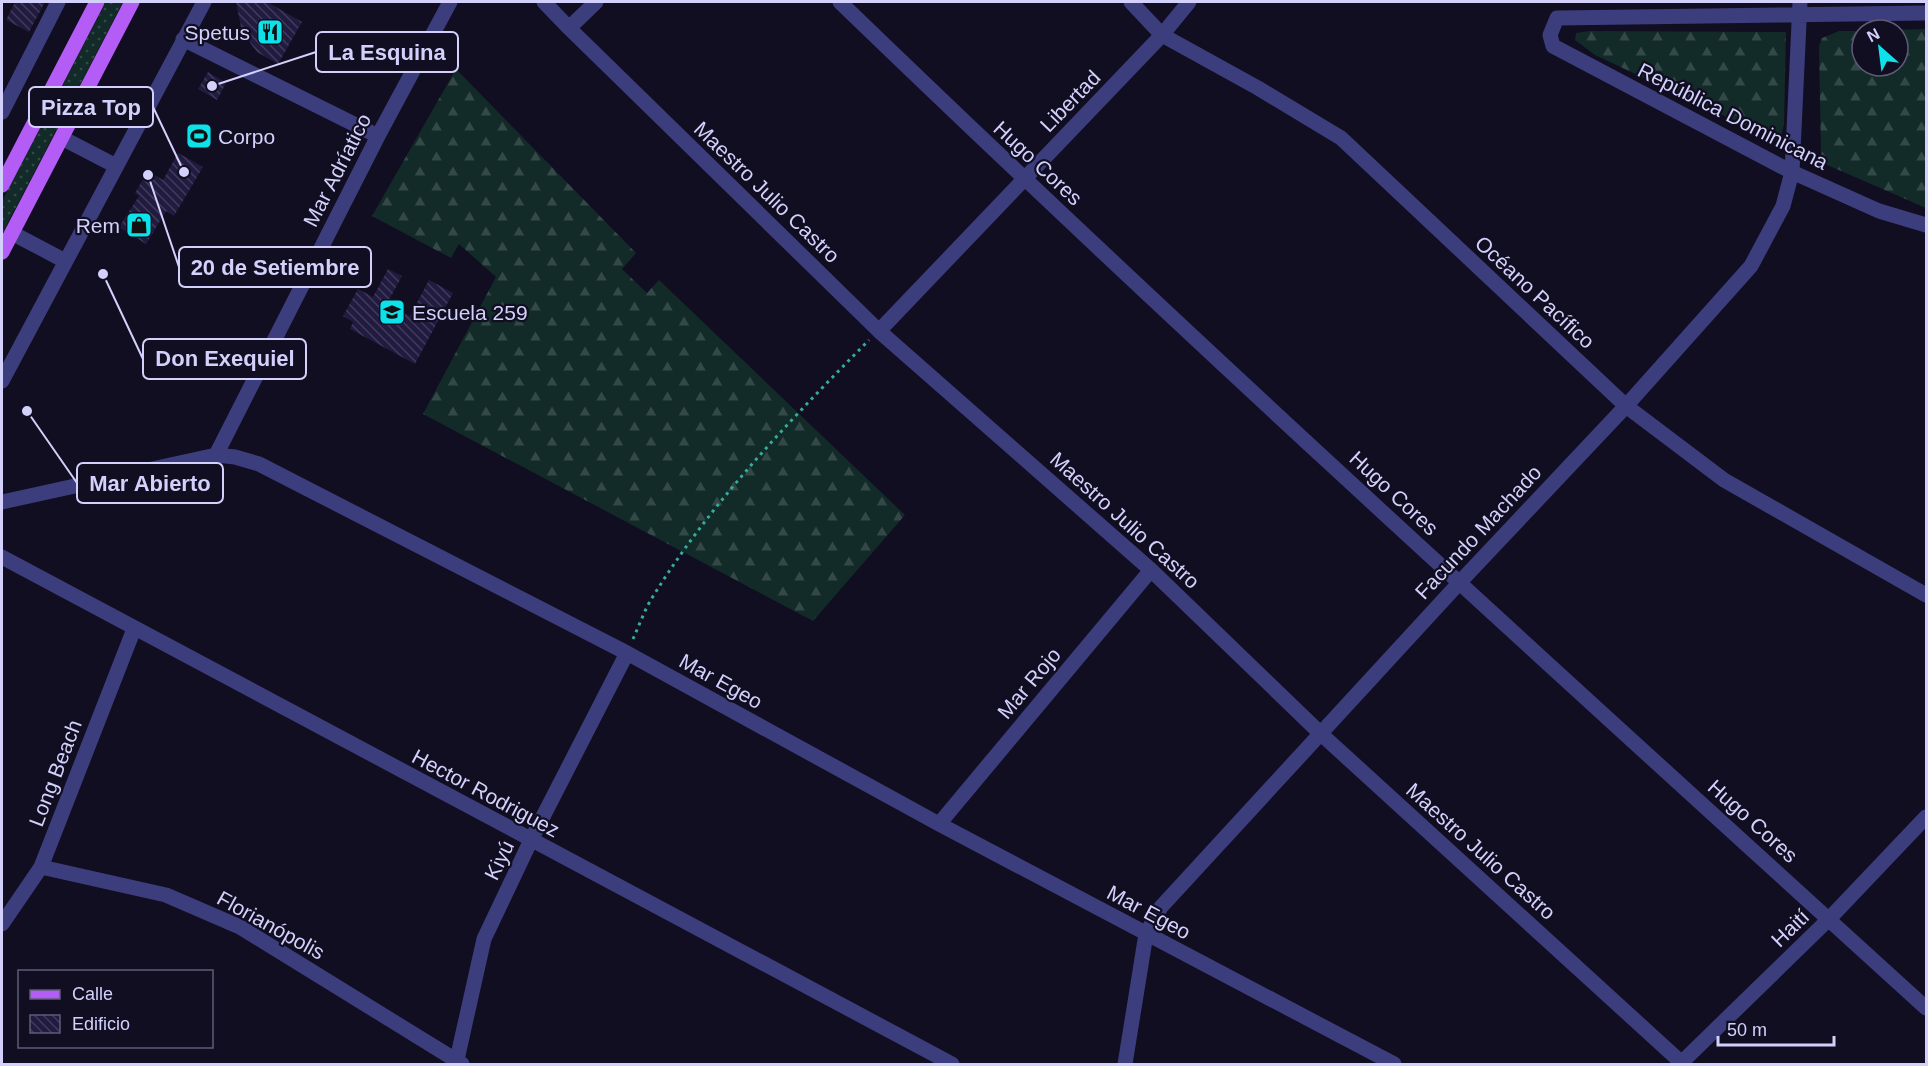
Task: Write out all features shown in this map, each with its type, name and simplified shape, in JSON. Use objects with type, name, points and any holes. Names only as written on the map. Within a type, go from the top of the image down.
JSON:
[{"type":"main road","points":[[2,185],[97,2]]},
{"type":"main road","points":[[2,252],[132,2]]},
{"type":"street","points":[[2,112],[58,2]]},
{"type":"street","name":"Mar Adríatico","points":[[216,455],[378,136],[450,2]]},
{"type":"street","name":"Maestro Julio Castro","points":[[544,2],[879,331],[1151,570],[1320,733],[1681,1064]]},
{"type":"street","points":[[569,28],[596,2]]},
{"type":"street","name":"Hugo Cores","points":[[840,2],[1024,180],[1926,1008]]},
{"type":"street","name":"Océano Pacífico","points":[[1131,2],[1162,35],[1258,88],[1341,138],[1626,406],[1724,480],[1926,595]]},
{"type":"street","name":"Libertad","points":[[879,331],[1162,35],[1189,2]]},
{"type":"street","points":[[2,381],[183,39],[199,3]]},
{"type":"street","points":[[1800,8],[1926,13]]},
{"type":"street","name":"República Dominicana","points":[[1800,8],[1557,18],[1550,35],[1552,46],[1792,172],[1879,211],[1926,225]]},
{"type":"street","name":"Facundo Machado","points":[[1125,1065],[1146,934],[1161,907],[1460,582],[1626,406],[1751,266],[1784,206],[1792,172],[1800,8]]},
{"type":"street","points":[[183,39],[378,136]]},
{"type":"street","points":[[62,138],[116,166]]},
{"type":"street","points":[[12,232],[65,261]]},
{"type":"street","name":"Mar Egeo","points":[[2,502],[216,455],[235,457],[259,464],[627,653],[939,824],[1394,1065]]},
{"type":"street","name":"Hector Rodriguez","points":[[2,557],[951,1065]]},
{"type":"street","name":"Mar Rojo","points":[[939,824],[1151,570]]},
{"type":"street","name":"Long Beach","points":[[2,924],[41,867],[134,629]]},
{"type":"street","name":"Kiyú","points":[[458,1064],[484,939],[531,840],[627,653]]},
{"type":"street","name":"Haití","points":[[1681,1064],[1829,919],[1926,817]]},
{"type":"street","name":"Florianópolis","points":[[41,867],[166,895],[240,927],[458,1064]]},
{"type":"path","points":[[627,653],[651,600],[703,524],[806,404],[879,331]]},
{"type":"green space","points":[[106,2],[123,2],[2,234],[2,201]]},
{"type":"green space","points":[[1910,29],[1926,29],[1926,208],[1825,164],[1821,154],[1819,46],[1822,38],[1839,31],[1850,31],[1850,78],[1910,78]]},
{"type":"green space","points":[[1590,31],[1786,32],[1784,124],[1780,142],[1595,55],[1575,40],[1576,33]]},
{"type":"green space","points":[[456,69],[636,253],[622,269],[647,293],[659,280],[905,515],[813,621],[423,414],[496,277],[459,244],[451,258],[372,216]]},
{"type":"building","points":[[15,2],[45,2],[29,32],[6,20]]},
{"type":"building","name":"Spetus","points":[[236,2],[267,2],[302,22],[278,64],[257,52],[251,44],[241,27]]},
{"type":"building","points":[[208,72],[226,83],[217,100],[198,89]]},
{"type":"building","points":[[178,153],[203,167],[174,216],[166,211],[146,244],[119,227],[139,196],[135,193],[148,171],[163,180]]},
{"type":"building","points":[[388,269],[402,276],[387,304],[410,316],[429,280],[453,293],[415,364],[350,329],[353,322],[343,316],[358,289],[373,297]]},
{"type":"place","name":"Spetus","points":[[270,32]]},
{"type":"place","name":"La Esquina","points":[[212,86]]},
{"type":"place","name":"Corpo","points":[[199,136]]},
{"type":"place","name":"Pizza Top","points":[[184,172]]},
{"type":"place","name":"20 de Setiembre","points":[[148,175]]},
{"type":"place","name":"Rem","points":[[139,225]]},
{"type":"place","name":"Don Exequiel","points":[[103,274]]},
{"type":"place","name":"Escuela 259","points":[[392,312]]},
{"type":"place","name":"Mar Abierto","points":[[27,411]]}]
